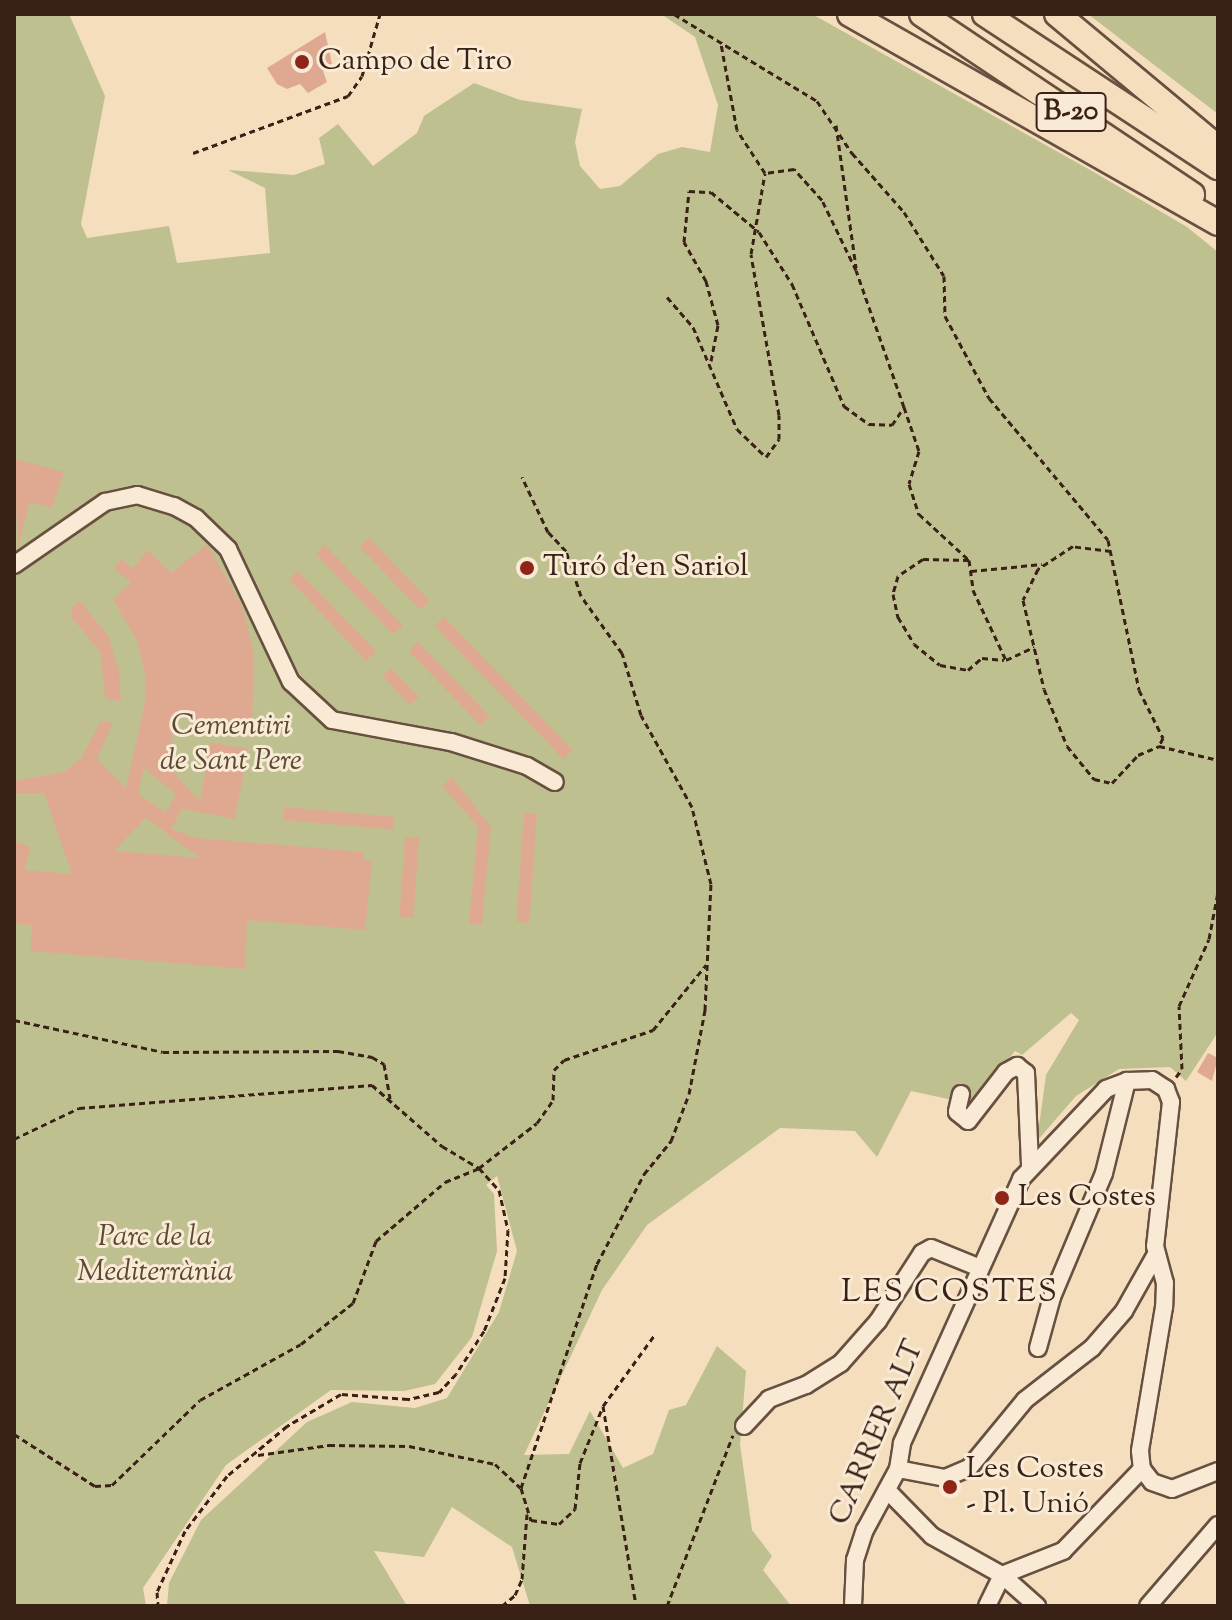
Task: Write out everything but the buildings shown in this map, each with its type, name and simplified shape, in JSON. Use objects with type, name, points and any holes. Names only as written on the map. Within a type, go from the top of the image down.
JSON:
[{"type":"highway","points":[[850,14],[1218,223]]},
{"type":"highway","name":"B-20","points":[[922,14],[1218,214]]},
{"type":"highway","name":"B-20","points":[[985,14],[1218,167]]},
{"type":"highway","points":[[1057,14],[1218,148]]},
{"type":"street","points":[[14,565],[105,502],[137,495],[174,506],[196,518],[228,549],[291,682],[332,720],[451,742],[527,766],[555,782]]},
{"type":"street","points":[[961,1094],[957,1112],[968,1121],[1006,1072],[1017,1066],[1026,1073],[1030,1166]]},
{"type":"street","points":[[898,1469],[945,1478],[969,1468],[1025,1400],[1092,1348],[1137,1295],[1155,1256],[1171,1102],[1166,1089],[1152,1080],[1127,1081],[1104,1173],[1052,1297],[1038,1348]]},
{"type":"street","name":"CARRER ALT","points":[[853,1606],[855,1560],[898,1469],[902,1443],[980,1268],[1030,1166],[1106,1089],[1127,1081]]},
{"type":"street","points":[[744,1426],[769,1399],[806,1385],[841,1363],[878,1321],[922,1253],[931,1248],[980,1268]]},
{"type":"street","points":[[1155,1256],[1165,1283],[1164,1307],[1140,1451],[1142,1469],[1152,1482],[1172,1489],[1218,1471]]},
{"type":"street","points":[[1137,1295],[1150,1290],[1164,1307]]},
{"type":"street","points":[[987,1606],[1002,1575],[1063,1551],[1142,1469]]},
{"type":"street","points":[[887,1490],[932,1536],[1002,1575],[1037,1606]]},
{"type":"street","points":[[1148,1606],[1218,1525]]},
{"type":"path","points":[[193,153],[348,96],[362,76],[380,14]]},
{"type":"path","points":[[674,14],[817,101],[835,121],[852,153],[904,212],[944,276],[945,316],[989,398],[1108,540],[1139,690],[1163,738],[1159,746]]},
{"type":"path","points":[[667,297],[693,327],[711,361],[737,429],[766,457],[779,439],[779,415],[751,254],[759,232],[765,173],[737,130],[721,44]]},
{"type":"path","points":[[835,121],[839,174],[857,275]]},
{"type":"path","points":[[765,173],[794,169],[822,200],[857,275],[919,451],[909,484],[919,514],[969,560],[973,590],[1006,660]]},
{"type":"path","points":[[711,361],[718,325],[706,281],[684,242],[689,191],[711,192],[759,232],[792,284],[844,406],[869,424],[892,425],[904,407]]},
{"type":"path","points":[[502,1606],[515,1595],[522,1579],[527,1514],[521,1488],[597,1264],[644,1174],[671,1141],[689,1094],[708,963],[711,884],[692,807],[641,715],[622,653],[581,596],[566,551],[548,532],[522,477]]},
{"type":"path","points":[[1111,551],[1073,546],[1045,564],[1023,600],[1034,647],[1067,746],[1094,779],[1112,783],[1138,755],[1159,746],[1218,760]]},
{"type":"path","points":[[969,560],[923,559],[898,576],[893,594],[898,617],[914,644],[940,665],[968,670],[982,658],[1006,660],[1034,647]]},
{"type":"path","points":[[971,571],[1045,564]]},
{"type":"path","points":[[1166,1089],[1182,1069],[1179,1006],[1209,939],[1218,892]]},
{"type":"path","points":[[14,1434],[95,1486],[112,1485],[200,1400],[301,1344],[353,1303],[376,1241],[445,1182],[479,1168],[537,1123],[553,1100],[554,1070],[564,1060],[653,1030],[708,963]]},
{"type":"path","points":[[14,1020],[163,1052],[338,1051],[372,1057],[384,1064],[390,1098]]},
{"type":"path","points":[[14,1139],[79,1108],[372,1085],[442,1146],[479,1168],[499,1190],[508,1230],[505,1278],[484,1331],[456,1374],[439,1392],[408,1399],[341,1394],[287,1426],[258,1455],[227,1476],[185,1531],[157,1592],[158,1606]]},
{"type":"path","points":[[527,1514],[548,1525],[571,1516],[580,1463],[603,1406],[656,1333]]},
{"type":"path","points":[[603,1406],[636,1606]]},
{"type":"path","points":[[667,1606],[730,1437],[744,1426]]},
{"type":"path","points":[[258,1455],[329,1445],[409,1446],[495,1464],[521,1488]]},
{"type":"green space","points":[[14,14],[69,14],[105,96],[81,224],[87,238],[169,226],[177,263],[270,253],[265,188],[228,170],[294,175],[325,164],[319,138],[338,124],[373,166],[417,133],[424,116],[474,83],[520,100],[582,109],[575,142],[580,166],[600,189],[620,186],[658,154],[682,147],[710,152],[718,105],[695,37],[661,14],[812,14],[1092,171],[1187,227],[1218,252],[1218,1032],[1186,1081],[1170,1067],[1119,1069],[1076,1096],[1037,1141],[1046,1075],[1079,1020],[1071,1013],[1022,1055],[1015,1051],[971,1104],[911,1091],[877,1157],[855,1131],[780,1128],[647,1225],[602,1290],[524,1455],[569,1454],[590,1411],[623,1468],[653,1454],[669,1410],[686,1405],[717,1346],[746,1371],[740,1444],[752,1530],[772,1556],[763,1570],[791,1606],[530,1606],[512,1547],[452,1507],[424,1557],[374,1551],[407,1606],[167,1606],[169,1583],[201,1520],[307,1422],[352,1402],[415,1408],[447,1398],[499,1312],[517,1251],[497,1176],[486,1185],[494,1194],[497,1251],[472,1337],[435,1384],[404,1391],[331,1390],[226,1465],[143,1588],[146,1606],[14,1606]]},
{"type":"green space","points":[[1088,14],[1218,14],[1218,114]]},
{"type":"place","name":"Campo de Tiro","points":[[302,62]]},
{"type":"place","name":"Turó d'en Sariol","points":[[527,568]]},
{"type":"place","name":"Les Costes","points":[[1002,1198]]},
{"type":"place","name":"Les Costes - Pl. Unió","points":[[950,1487]]},
{"type":"district","name":"LES COSTES","points":[[950,1293]]},
{"type":"park label","name":"Cementiri de Sant Pere","points":[[231,744]]},
{"type":"park label","name":"Parc de la Mediterrània","points":[[155,1255]]}]
